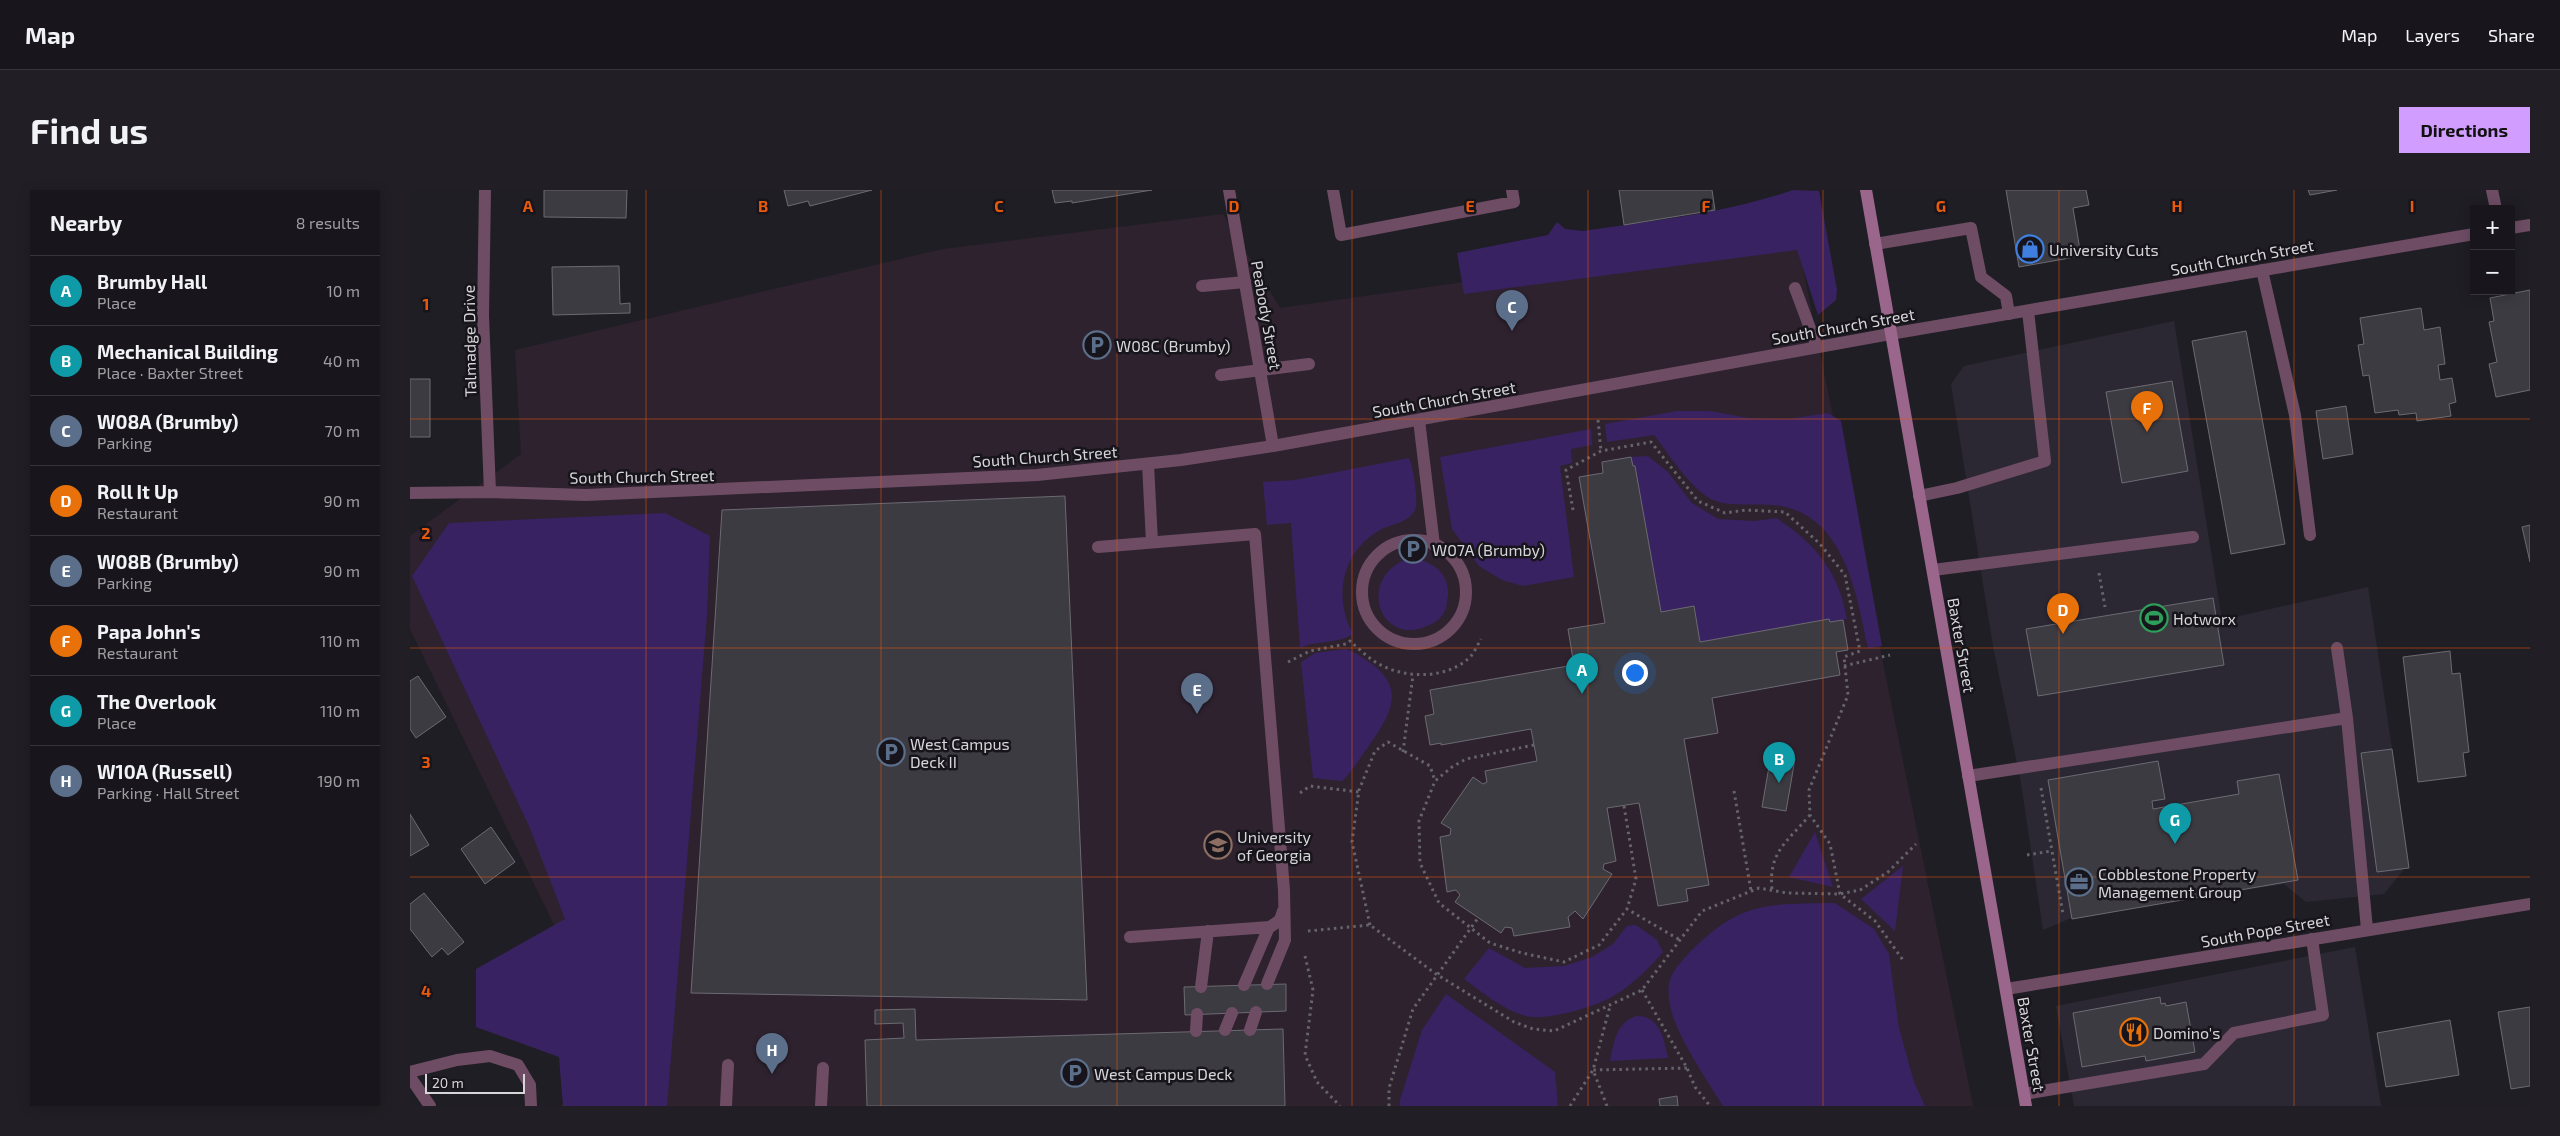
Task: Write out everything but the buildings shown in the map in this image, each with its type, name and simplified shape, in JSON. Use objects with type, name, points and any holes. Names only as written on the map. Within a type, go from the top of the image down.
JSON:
[{"type":"main road","name":"Baxter Street","points":[[1866,190],[2025,1100]]},
{"type":"street","name":"Talmadge Drive","points":[[486,190],[483,316],[490,492]]},
{"type":"street","name":"Peabody Street","points":[[1229,190],[1273,446]]},
{"type":"street","points":[[1333,190],[1341,235],[1514,202],[1512,190]]},
{"type":"street","points":[[2492,190],[2495,205]]},
{"type":"street","points":[[2515,227],[2530,225]]},
{"type":"street","points":[[1875,244],[1972,228],[1981,277],[2006,296],[2008,314]]},
{"type":"street","name":"South Church Street","points":[[410,493],[490,492],[586,495],[694,492],[1037,475],[1148,464],[1273,446],[1890,334],[2470,235]]},
{"type":"street","points":[[2262,270],[2295,415],[2310,535]]},
{"type":"street","points":[[1202,286],[1245,282]]},
{"type":"street","points":[[1795,288],[1818,347]]},
{"type":"street","points":[[1919,496],[1957,488],[2045,461],[2028,311]]},
{"type":"street","points":[[1221,375],[1308,364]]},
{"type":"street","points":[[1419,420],[1434,545],[1452,557],[1462,571],[1466,587],[1465,603],[1459,618],[1449,631],[1435,640],[1420,644],[1403,643],[1388,637],[1375,627],[1367,613],[1362,597],[1363,581],[1369,566],[1379,553],[1393,544],[1409,540],[1425,541],[1434,545]]},
{"type":"street","points":[[1148,464],[1152,542]]},
{"type":"street","points":[[1098,547],[1255,534],[1284,901],[1285,940],[1267,984]]},
{"type":"street","points":[[1933,570],[2095,551],[2193,537]]},
{"type":"street","points":[[2337,648],[2347,718],[2367,929]]},
{"type":"street","points":[[1968,776],[2347,718]]},
{"type":"street","points":[[1130,937],[1269,927],[1280,920],[1284,901]]},
{"type":"street","name":"South Pope Street","points":[[2006,989],[2530,904]]},
{"type":"street","points":[[1244,985],[1269,927]]},
{"type":"street","points":[[1201,987],[1208,931]]},
{"type":"street","points":[[2025,1100],[2204,1064],[2234,1033],[2323,1015],[2312,939]]},
{"type":"street","points":[[1250,1030],[1256,1012]]},
{"type":"street","points":[[1225,1030],[1232,1013]]},
{"type":"street","points":[[1196,1031],[1198,1014]]},
{"type":"street","points":[[410,1072],[457,1060],[490,1056],[518,1065],[530,1085],[531,1106]]},
{"type":"street","points":[[726,1106],[728,1065]]},
{"type":"street","points":[[821,1106],[823,1068]]},
{"type":"street","points":[[410,1077],[430,1106]]},
{"type":"path","points":[[1598,420],[1601,451]]},
{"type":"path","points":[[1573,510],[1566,470],[1601,451],[1651,442],[1698,501],[1725,513],[1746,510],[1785,512],[1820,544],[1845,575],[1860,651],[1844,657],[1848,695],[1809,790],[1810,815],[1830,844],[1840,894],[1875,921],[1904,960]]},
{"type":"path","points":[[2095,551],[2105,607]]},
{"type":"path","points":[[1266,675],[1304,653],[1346,644],[1350,641],[1377,663],[1414,675],[1456,667],[1471,655],[1481,639]]},
{"type":"path","points":[[1844,666],[1890,655]]},
{"type":"path","points":[[1403,752],[1414,675]]},
{"type":"path","points":[[1435,781],[1430,766],[1388,742],[1376,751],[1359,792],[1352,842],[1370,925],[1436,974],[1514,1022],[1533,1029],[1554,1031],[1642,990],[1702,911],[1760,888],[1787,893],[1840,894],[1860,890],[1875,882],[1916,844]]},
{"type":"path","points":[[1534,745],[1466,759],[1452,766],[1435,781],[1419,821],[1420,863],[1439,902],[1490,943],[1522,953],[1564,962],[1599,945],[1627,909],[1636,879],[1624,806]]},
{"type":"path","points":[[2033,785],[2041,784],[2062,914]]},
{"type":"path","points":[[1277,808],[1310,786],[1359,792]]},
{"type":"path","points":[[1734,791],[1751,891]]},
{"type":"path","points":[[1772,889],[1770,873],[1775,856],[1810,815]]},
{"type":"path","points":[[2026,855],[2051,851]]},
{"type":"path","points":[[1627,909],[1680,940]]},
{"type":"path","points":[[1389,1106],[1389,1088],[1413,1008],[1478,918]]},
{"type":"path","points":[[1305,938],[1308,931],[1370,925]]},
{"type":"path","points":[[1304,954],[1313,990],[1305,1055],[1317,1082],[1340,1106]]},
{"type":"path","points":[[1642,990],[1687,1068],[1695,1087],[1710,1106]]},
{"type":"path","points":[[1570,1106],[1593,1070],[1610,1005]]},
{"type":"path","points":[[1593,1070],[1687,1068]]},
{"type":"path","points":[[1593,1070],[1607,1106]]},
{"type":"shaded area","points":[[1793,190],[1819,191],[1837,290],[1836,300],[1818,315],[1797,250],[1464,294],[1457,253],[1548,235],[1557,222],[1565,229],[1583,231],[1663,220],[1742,205]]},
{"type":"shaded area","name":"University of Georgia","points":[[1223,214],[1280,308],[1613,261],[1794,225],[1973,1106],[561,1106],[620,1060],[410,629],[410,536],[521,454],[515,350],[943,249]]},
{"type":"shaded area","points":[[2174,321],[2222,620],[2368,587],[2409,863],[2384,894],[2306,902],[2284,884],[2076,916],[2043,930],[2021,783],[1993,646],[1951,384],[1964,366]]},
{"type":"shaded area","points":[[1677,411],[1710,411],[1748,418],[1788,419],[1828,413],[1841,421],[1882,646],[1868,648],[1853,583],[1844,562],[1834,542],[1820,526],[1803,513],[1781,506],[1729,504],[1713,500],[1689,480],[1654,435],[1607,442],[1605,424]]},
{"type":"shaded area","points":[[1591,429],[1592,445],[1571,449],[1572,463],[1560,466],[1574,577],[1523,586],[1502,580],[1479,566],[1452,529],[1440,457]]},
{"type":"shaded area","points":[[1648,456],[1668,472],[1692,503],[1718,519],[1755,521],[1776,518],[1790,528],[1823,560],[1838,587],[1847,619],[1830,622],[1829,619],[1700,642],[1694,606],[1661,612],[1635,467],[1631,457]]},
{"type":"shaded area","points":[[1409,458],[1415,484],[1415,510],[1405,520],[1382,529],[1358,548],[1350,561],[1345,575],[1343,604],[1353,634],[1341,639],[1300,648],[1291,523],[1267,525],[1263,482],[1295,480]]},
{"type":"shaded area","points":[[665,513],[710,536],[707,615],[667,1106],[563,1106],[559,1057],[476,1027],[476,969],[565,919],[529,826],[412,576],[449,523]]},
{"type":"shaded area","points":[[1413,557],[1427,562],[1438,569],[1446,580],[1448,595],[1445,611],[1442,616],[1432,624],[1422,628],[1406,630],[1394,625],[1384,616],[1379,604],[1379,590],[1384,577],[1395,565]]},
{"type":"shaded area","points":[[1345,649],[1362,657],[1383,674],[1392,694],[1391,705],[1382,726],[1353,769],[1342,781],[1313,778],[1301,662],[1315,653]]},
{"type":"shaded area","points":[[1815,832],[1833,887],[1789,877]]},
{"type":"shaded area","points":[[1903,866],[1895,931],[1861,899]]},
{"type":"shaded area","points":[[1835,903],[1874,929],[1889,954],[1899,1028],[1914,1082],[1925,1106],[1723,1106],[1692,1057],[1673,1017],[1669,988],[1675,970],[1684,958],[1708,935],[1740,914],[1772,905]]},
{"type":"shaded area","points":[[1636,925],[1657,940],[1663,952],[1622,991],[1607,1000],[1584,1008],[1546,1017],[1526,1016],[1501,1005],[1464,979],[1489,948],[1525,968],[1564,966],[1592,957],[1613,944],[1627,926]]},
{"type":"shaded area","points":[[2355,947],[2381,1106],[2074,1106],[2056,1006]]},
{"type":"shaded area","points":[[1446,994],[1555,1072],[1558,1106],[1400,1106],[1400,1100],[1422,1030]]},
{"type":"shaded area","points":[[1636,1016],[1651,1019],[1656,1024],[1665,1043],[1668,1058],[1610,1061],[1620,1028],[1629,1019]]},
{"type":"place","name":"University Cuts","points":[[2030,249]]},
{"type":"place","name":"W08A (Brumby)","points":[[1512,331]]},
{"type":"place","name":"W08C (Brumby)","points":[[1097,345]]},
{"type":"place","name":"Papa John's","points":[[2147,432]]},
{"type":"place","name":"W07A (Brumby)","points":[[1413,549]]},
{"type":"place","name":"Hotworx","points":[[2154,618]]},
{"type":"place","name":"Roll It Up","points":[[2063,634]]},
{"type":"place","name":"Brumby Hall","points":[[1582,694]]},
{"type":"place","name":"W08B (Brumby)","points":[[1197,714]]},
{"type":"place","name":"West Campus Deck II","points":[[891,752]]},
{"type":"place","name":"Mechanical Building","points":[[1779,783]]},
{"type":"place","name":"The Overlook","points":[[2175,844]]},
{"type":"place","name":"University of Georgia","points":[[1218,845]]},
{"type":"place","name":"Cobblestone Property Management Group","points":[[2079,882]]},
{"type":"place","name":"Domino's","points":[[2134,1032]]},
{"type":"place","name":"West Campus Deck","points":[[1075,1073]]},
{"type":"place","name":"W10A (Russell)","points":[[772,1074]]}]
